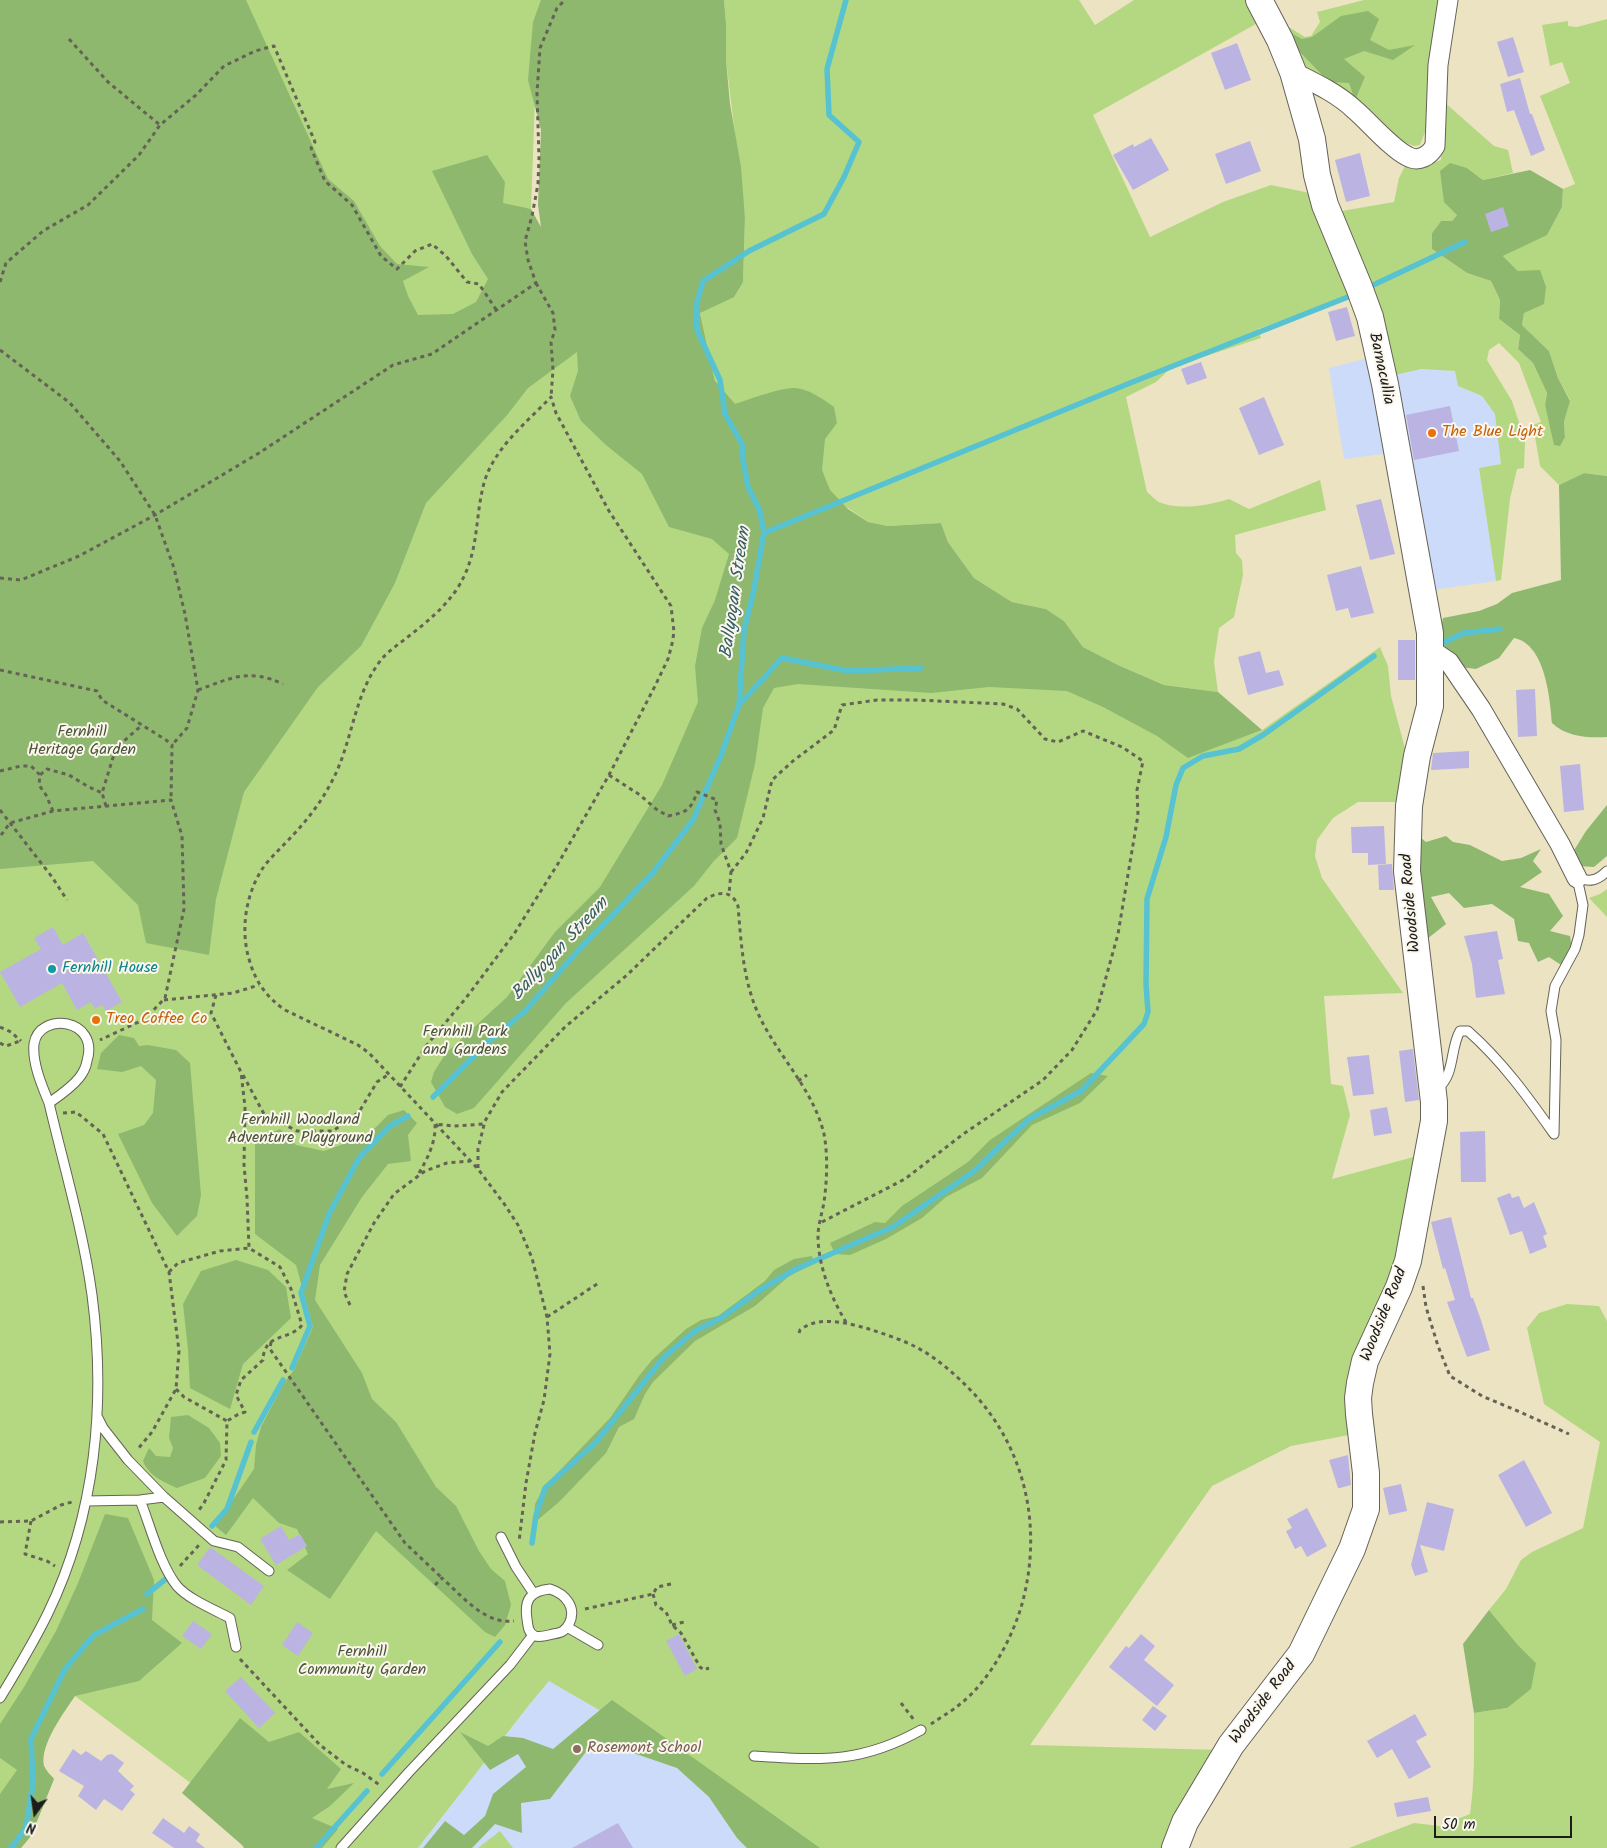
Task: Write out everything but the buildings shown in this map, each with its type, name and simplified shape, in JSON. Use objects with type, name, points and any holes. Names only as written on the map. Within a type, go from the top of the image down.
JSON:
[{"type":"street","name":"Barnacullia","points":[[1259,0],[1280,40],[1293,72],[1312,139],[1325,206],[1370,317],[1385,384],[1421,581],[1430,633],[1431,662]]},
{"type":"street","points":[[1293,72],[1326,88],[1347,103],[1408,157],[1421,158],[1430,155],[1435,146],[1438,66],[1448,0]]},
{"type":"street","points":[[1431,662],[1449,662],[1481,709],[1560,844],[1577,878]]},
{"type":"street","name":"Woodside Road","points":[[1175,1848],[1185,1822],[1230,1745],[1301,1654],[1352,1549],[1366,1509],[1366,1473],[1358,1398],[1360,1383],[1365,1361],[1399,1287],[1408,1261],[1434,1121],[1407,871],[1409,806],[1417,756],[1430,706],[1431,662]]},
{"type":"lane","points":[[1432,1092],[1443,1085],[1453,1058],[1456,1038],[1460,1031],[1468,1032],[1503,1066],[1554,1134],[1556,1040],[1551,1011],[1555,986],[1576,949],[1579,935],[1584,905],[1577,878],[1588,881],[1599,879],[1607,871]]},
{"type":"lane","points":[[0,1698],[49,1611],[64,1572],[86,1501],[98,1417],[98,1355],[92,1294],[83,1245],[52,1113],[41,1084],[34,1057],[34,1044],[37,1034],[48,1025],[61,1022],[74,1026],[85,1034],[90,1044],[86,1067],[79,1078],[49,1103]]},
{"type":"lane","points":[[98,1417],[103,1428],[128,1460],[164,1497],[214,1541],[238,1547],[268,1571]]},
{"type":"lane","points":[[86,1501],[140,1500],[164,1497]]},
{"type":"lane","points":[[140,1500],[161,1555],[178,1587],[196,1600],[230,1618],[236,1647]]},
{"type":"lane","points":[[501,1537],[516,1567],[534,1594]]},
{"type":"lane","points":[[550,1589],[558,1592],[570,1603],[571,1619],[562,1632],[540,1637],[533,1635],[528,1630],[527,1619],[526,1603],[534,1594],[543,1590],[550,1589]]},
{"type":"lane","points":[[567,1627],[598,1645]]},
{"type":"lane","points":[[342,1848],[409,1772],[510,1665],[533,1635]]},
{"type":"lane","points":[[754,1756],[814,1760],[849,1757],[873,1752],[921,1730]]},
{"type":"path","points":[[400,1087],[426,1046],[466,998],[514,934],[559,862],[609,775],[668,659],[674,632],[674,618],[671,606],[609,511],[556,413],[551,398],[553,370],[551,342],[555,330],[553,313],[536,283],[528,260],[525,241],[538,184],[537,93],[540,48],[557,8],[565,0]]},
{"type":"path","points":[[69,39],[108,82],[160,125]]},
{"type":"path","points":[[0,282],[6,263],[43,231],[88,205],[139,155],[160,125],[196,95],[224,66],[255,51],[274,46],[315,142],[311,148],[325,181],[352,204],[381,256],[397,269],[415,251],[432,244],[446,256],[467,282],[479,284],[497,311]]},
{"type":"path","points":[[0,578],[21,580],[79,556],[259,453],[393,365],[432,354],[536,283]]},
{"type":"path","points":[[0,350],[70,403],[120,461],[155,514],[174,568],[185,614],[198,690],[187,728],[172,745],[171,800],[182,836],[184,909],[163,1000],[145,1019],[90,1044]]},
{"type":"path","points":[[516,1567],[526,1483],[535,1433],[544,1400],[550,1354],[548,1317],[532,1258],[518,1225],[478,1169],[369,1053],[358,1044],[274,1003],[259,985],[248,958],[244,932],[248,905],[257,879],[265,866],[307,818],[331,783],[347,745],[359,701],[378,664],[388,651],[440,611],[458,588],[473,554],[485,482],[493,464],[518,430],[551,398]]},
{"type":"path","points":[[0,670],[97,690],[102,700],[172,745]]},
{"type":"path","points":[[198,690],[250,674],[273,679],[283,684]]},
{"type":"path","points":[[731,872],[746,853],[763,818],[772,780],[793,761],[834,730],[842,705],[877,700],[1003,704],[1017,709],[1044,739],[1058,742],[1083,731],[1122,747],[1143,761],[1137,790],[1138,815],[1118,934],[1097,1010],[1072,1050],[1043,1080],[962,1135],[905,1179],[820,1223]]},
{"type":"path","points":[[106,806],[102,792],[116,748],[142,725]]},
{"type":"path","points":[[0,771],[21,766],[31,766],[40,775]]},
{"type":"path","points":[[53,811],[46,794],[39,785],[40,775],[47,769],[69,775],[87,786],[102,792]]},
{"type":"path","points":[[609,775],[668,816],[682,813],[692,806],[697,792],[717,800],[715,810],[720,823],[721,844],[731,872],[729,894]]},
{"type":"path","points":[[1,835],[10,823],[53,811],[171,800]]},
{"type":"path","points":[[0,810],[67,900]]},
{"type":"path","points":[[478,1169],[478,1149],[484,1124],[502,1092],[565,1027],[627,975],[707,898],[716,893],[729,894],[735,898],[738,906],[745,971],[758,1011],[814,1107],[824,1135],[826,1171],[824,1202],[818,1234],[819,1247],[828,1285],[846,1322]]},
{"type":"path","points":[[163,1000],[233,993],[259,985]]},
{"type":"path","points":[[216,995],[211,1013],[264,1114],[297,1131],[333,1131],[359,1112],[377,1082],[388,1074]]},
{"type":"path","points":[[0,1027],[11,1032],[20,1041]]},
{"type":"path","points":[[0,1043],[6,1046],[20,1041],[34,1044]]},
{"type":"path","points":[[241,1072],[245,1107],[244,1165],[248,1248]]},
{"type":"path","points":[[798,1081],[807,1075]]},
{"type":"path","points":[[52,1113],[76,1112],[103,1134],[169,1272],[179,1351],[176,1389],[152,1432],[128,1460]]},
{"type":"path","points":[[435,1124],[454,1126],[484,1124]]},
{"type":"path","points":[[419,1175],[426,1163],[436,1135],[435,1124]]},
{"type":"path","points":[[350,1305],[344,1292],[347,1274],[374,1223],[394,1194],[419,1175],[447,1163],[470,1160]]},
{"type":"path","points":[[169,1272],[178,1264],[187,1261],[220,1251],[248,1248],[280,1267],[291,1289],[302,1325],[298,1331],[271,1341],[263,1353],[263,1360],[241,1380],[236,1395],[245,1412],[227,1421]]},
{"type":"path","points":[[548,1317],[600,1282]]},
{"type":"path","points":[[1426,1307],[1450,1376],[1482,1396],[1569,1434]]},
{"type":"path","points":[[799,1333],[800,1330],[808,1325],[823,1322],[846,1322],[915,1346],[933,1357],[976,1395],[998,1423],[1016,1460],[1025,1489],[1030,1522],[1031,1548],[1026,1590],[1012,1632],[993,1665],[971,1694],[959,1705],[921,1730],[901,1703]]},
{"type":"path","points":[[271,1341],[270,1349],[405,1543],[475,1608],[491,1618],[508,1622],[527,1619]]},
{"type":"path","points":[[176,1389],[184,1397],[227,1421]]},
{"type":"path","points":[[191,1520],[204,1503],[226,1460],[227,1421]]},
{"type":"path","points":[[0,1522],[31,1521],[61,1505],[86,1501]]},
{"type":"path","points":[[31,1521],[25,1554],[47,1561],[64,1572]]},
{"type":"path","points":[[172,1576],[208,1535]]},
{"type":"path","points":[[435,1586],[442,1578]]},
{"type":"path","points":[[671,1584],[657,1586],[653,1594],[656,1605],[666,1612],[672,1626],[681,1633],[700,1667],[704,1670],[709,1668]]},
{"type":"path","points":[[584,1610],[653,1594]]},
{"type":"path","points":[[672,1626],[684,1622]]},
{"type":"path","points":[[236,1647],[240,1661],[320,1745],[346,1765],[371,1779]]},
{"type":"shaded area","points":[[1372,357],[1391,453],[1344,459],[1329,368]]},
{"type":"shaded area","points":[[1421,369],[1455,371],[1458,386],[1482,396],[1495,414],[1501,464],[1479,468],[1496,581],[1432,590],[1391,376]]},
{"type":"shaded area","name":"Rosemont School","points":[[549,1681],[599,1710],[717,1789],[798,1848],[418,1848]]},
{"type":"green space","name":"Fernhill Park and Gardens","points":[[0,0],[550,0],[538,18],[531,209],[494,206],[547,280],[1070,684],[1195,755],[1262,730],[1380,647],[1388,666],[1391,696],[1406,752],[1400,802],[1358,802],[1333,818],[1317,840],[1315,856],[1322,878],[1403,993],[1324,996],[1331,1084],[1343,1086],[1350,1115],[1332,1179],[1421,1155],[1405,1242],[1349,1435],[1291,1446],[1212,1486],[1030,1745],[1221,1750],[1163,1848],[798,1848],[717,1789],[599,1710],[549,1681],[418,1848],[277,1848],[75,1696],[54,1730],[45,1749],[44,1766],[54,1779],[31,1836],[21,1848],[0,1848]]},
{"type":"green space","name":"Fernhill Heritage Garden","points":[[0,0],[246,0],[328,179],[354,201],[380,246],[397,264],[429,267],[403,281],[418,315],[453,314],[476,302],[488,279],[472,254],[432,171],[487,155],[505,182],[503,203],[531,209],[541,227],[538,205],[541,130],[528,80],[533,22],[541,0],[724,0],[730,104],[741,167],[745,218],[743,282],[734,297],[700,313],[715,381],[735,404],[788,388],[805,390],[821,398],[834,407],[837,423],[825,439],[822,470],[830,490],[848,509],[868,522],[888,526],[941,523],[948,542],[974,578],[1012,602],[1046,609],[1064,621],[1083,647],[1118,665],[1164,685],[1218,692],[1262,730],[1188,758],[1157,736],[1103,707],[1067,691],[989,687],[931,693],[798,684],[774,688],[763,708],[755,764],[737,838],[713,862],[694,886],[566,1003],[474,1108],[457,1114],[445,1107],[431,1082],[434,1072],[446,1053],[507,997],[555,932],[600,887],[662,785],[698,702],[695,666],[702,628],[715,600],[729,554],[712,539],[669,527],[642,474],[606,445],[581,421],[570,396],[578,371],[577,352],[528,388],[508,414],[426,503],[395,583],[361,646],[318,687],[244,792],[216,899],[209,955],[146,943],[138,905],[93,861],[0,869]]},
{"type":"green space","points":[[724,0],[1079,0],[1095,25],[1134,0],[1252,0],[1263,20],[1093,115],[1150,237],[1223,202],[1271,185],[1310,193],[1353,295],[1258,329],[1261,338],[1172,367],[1156,382],[1126,397],[1147,492],[1159,502],[1184,507],[1204,505],[1229,499],[1249,509],[1320,480],[1326,510],[1235,535],[1236,553],[1242,560],[1243,575],[1234,617],[1219,628],[1214,662],[1218,692],[1164,685],[1083,647],[1064,621],[1046,609],[1012,602],[974,578],[948,542],[941,523],[888,526],[868,522],[724,421],[700,313],[743,282],[745,218],[726,60]]},
{"type":"green space","points":[[1364,0],[1441,0],[1428,124],[1420,145],[1414,146],[1398,140],[1301,66],[1287,26],[1305,37],[1311,36],[1320,22],[1317,12]]},
{"type":"green space","points":[[1368,11],[1379,19],[1370,40],[1389,50],[1415,45],[1393,60],[1364,51],[1344,59],[1365,77],[1355,100],[1349,83],[1329,82],[1298,50],[1291,33],[1302,39],[1312,37],[1341,16]]},
{"type":"green space","points":[[1607,19],[1607,476],[1584,473],[1559,485],[1540,466],[1533,425],[1541,422],[1519,363],[1499,343],[1489,350],[1487,360],[1512,401],[1525,441],[1524,468],[1517,469],[1510,499],[1501,580],[1496,581],[1479,468],[1501,464],[1495,414],[1482,396],[1458,386],[1455,371],[1421,369],[1391,376],[1336,212],[1394,202],[1399,178],[1406,164],[1423,166],[1441,160],[1443,101],[1494,146],[1508,150],[1513,173],[1483,180],[1467,168],[1457,215],[1452,221],[1441,221],[1432,233],[1432,249],[1467,273],[1491,281],[1500,300],[1499,319],[1520,335],[1518,349],[1533,363],[1547,393],[1545,405],[1549,421],[1565,437],[1564,422],[1570,400],[1558,378],[1549,351],[1522,325],[1524,313],[1518,271],[1503,256],[1547,234],[1562,207],[1563,189],[1575,184],[1540,96],[1570,83],[1562,62],[1550,66],[1542,25],[1568,21],[1568,26],[1577,27]]},
{"type":"green space","points":[[1450,163],[1467,168],[1483,180],[1530,170],[1563,189],[1562,207],[1547,235],[1503,256],[1518,271],[1540,270],[1546,287],[1544,304],[1524,313],[1522,325],[1549,351],[1558,378],[1570,401],[1564,422],[1565,437],[1560,446],[1554,445],[1545,405],[1547,393],[1533,363],[1518,349],[1520,335],[1499,319],[1500,300],[1491,281],[1467,273],[1432,249],[1432,233],[1441,221],[1452,221],[1457,215],[1444,202],[1440,171]]},
{"type":"green space","points":[[1584,473],[1607,476],[1607,737],[1578,736],[1558,728],[1552,723],[1550,700],[1544,673],[1533,650],[1524,642],[1514,638],[1499,658],[1476,669],[1460,667],[1448,653],[1439,636],[1443,618],[1479,611],[1497,604],[1512,593],[1561,580],[1559,485]]},
{"type":"green space","points":[[1607,805],[1607,856],[1594,867],[1578,866],[1573,852],[1586,831]]},
{"type":"green space","points":[[1446,836],[1453,842],[1470,845],[1502,861],[1521,858],[1541,849],[1533,861],[1542,872],[1520,887],[1549,894],[1563,916],[1550,931],[1570,936],[1572,948],[1561,965],[1549,957],[1538,962],[1529,943],[1518,941],[1514,919],[1492,904],[1464,908],[1449,893],[1431,897],[1446,924],[1422,943],[1415,884],[1420,837],[1426,842]]},
{"type":"green space","points":[[1607,889],[1607,917],[1589,898]]},
{"type":"green space","points":[[119,1035],[134,1038],[139,1046],[148,1045],[176,1050],[190,1063],[201,1195],[197,1216],[177,1236],[152,1203],[118,1134],[144,1125],[153,1113],[156,1080],[141,1066],[122,1072],[97,1069],[101,1053]]},
{"type":"green space","points":[[1091,1073],[1108,1076],[1080,1103],[1032,1125],[982,1178],[946,1197],[922,1218],[886,1239],[850,1255],[835,1254],[830,1243],[875,1222],[885,1223],[902,1206],[968,1162],[990,1140]]},
{"type":"green space","points":[[404,1110],[417,1123],[408,1135],[411,1161],[388,1164],[362,1197],[320,1265],[315,1300],[362,1373],[372,1399],[396,1422],[436,1487],[456,1506],[479,1551],[491,1569],[505,1581],[511,1605],[505,1625],[495,1637],[485,1632],[376,1531],[330,1599],[287,1570],[308,1554],[297,1529],[279,1523],[253,1498],[226,1535],[215,1526],[254,1469],[256,1445],[261,1427],[284,1383],[294,1370],[313,1327],[296,1265],[255,1234],[255,1139],[280,1129],[296,1145],[324,1151],[370,1133],[388,1115]]},
{"type":"green space","points":[[812,1256],[814,1264],[789,1276],[755,1306],[695,1341],[653,1382],[645,1394],[634,1419],[619,1427],[606,1453],[559,1502],[534,1523],[535,1504],[544,1487],[610,1418],[652,1360],[686,1329],[701,1320],[718,1316],[765,1281],[774,1270],[794,1259]]},
{"type":"green space","points":[[236,1260],[268,1270],[286,1287],[291,1318],[243,1364],[230,1409],[190,1388],[183,1304],[201,1271]]},
{"type":"green space","points":[[1567,1304],[1599,1306],[1607,1321],[1607,1848],[1349,1848],[1414,1823],[1440,1826],[1470,1814],[1474,1751],[1474,1713],[1507,1708],[1536,1663],[1518,1645],[1489,1610],[1506,1589],[1521,1560],[1532,1552],[1583,1528],[1600,1442],[1544,1404],[1527,1328],[1539,1313]]},
{"type":"green space","points":[[188,1415],[209,1428],[220,1443],[221,1456],[205,1478],[177,1488],[152,1474],[143,1461],[149,1448],[156,1456],[170,1457],[173,1448],[169,1438],[171,1417]]},
{"type":"green space","points":[[105,1514],[128,1518],[154,1580],[152,1620],[182,1643],[139,1681],[75,1696],[54,1730],[45,1749],[44,1766],[54,1779],[31,1836],[21,1848],[0,1848],[0,1794],[17,1770],[0,1758],[0,1724],[56,1631],[78,1583]]},
{"type":"green space","points":[[1489,1610],[1518,1645],[1536,1663],[1531,1689],[1507,1708],[1474,1713],[1463,1644]]},
{"type":"green space","points":[[612,1700],[820,1848],[747,1848],[737,1838],[709,1797],[677,1768],[595,1740],[550,1799],[521,1803],[522,1833],[495,1824],[472,1848],[423,1848],[445,1821],[464,1835],[485,1816],[493,1794],[526,1767],[518,1754],[490,1770],[460,1732],[488,1746],[503,1736],[523,1738],[553,1749]]},
{"type":"green space","points":[[240,1718],[269,1742],[299,1732],[341,1769],[327,1789],[354,1783],[330,1806],[312,1818],[338,1829],[322,1848],[244,1848],[182,1793]]},
{"type":"green space","points":[[500,1831],[513,1848],[478,1848]]},
{"type":"waterway","name":"Ballyogan Stream","points":[[433,1097],[487,1043],[524,1012],[576,953],[652,874],[693,820],[720,758],[739,705],[744,630],[753,594],[764,533],[760,511],[748,487],[742,444],[725,414],[720,380],[697,330],[696,306],[703,281],[749,251],[824,214],[844,177],[859,142],[829,115],[827,69],[846,0]]},
{"type":"waterway","points":[[1371,286],[1465,242]]},
{"type":"waterway","points":[[764,533],[1130,383],[1353,295]]},
{"type":"waterway","points":[[1440,644],[1464,633],[1500,629]]},
{"type":"waterway","points":[[532,1543],[536,1515],[545,1488],[596,1442],[664,1357],[695,1331],[721,1318],[760,1290],[796,1269],[893,1227],[973,1172],[1029,1119],[1081,1091],[1144,1024],[1148,1012],[1146,984],[1147,899],[1166,837],[1176,785],[1183,768],[1203,756],[1239,749],[1263,735],[1374,656]]},
{"type":"waterway","points":[[739,705],[782,658],[848,671],[921,668]]},
{"type":"waterway","name":"Ballyogan Stream","points":[[292,1368],[310,1326],[301,1293],[329,1214],[359,1158],[390,1126],[408,1116]]},
{"type":"waterway","name":"Ballyogan Stream","points":[[254,1432],[283,1380]]},
{"type":"waterway","name":"Ballyogan Stream","points":[[212,1526],[227,1509],[251,1442]]},
{"type":"waterway","name":"Ballyogan Stream","points":[[147,1594],[167,1578]]},
{"type":"waterway","name":"Ballyogan Stream","points":[[11,1848],[26,1828],[33,1783],[31,1739],[65,1669],[94,1635],[143,1609]]},
{"type":"waterway","points":[[382,1774],[500,1642]]},
{"type":"waterway","points":[[316,1848],[367,1791]]},
{"type":"place","name":"The Blue Light","points":[[1432,433]]},
{"type":"place","name":"Fernhill House","points":[[52,969]]},
{"type":"place","name":"Treo Coffee Co","points":[[96,1020]]},
{"type":"place","name":"Rosemont School","points":[[577,1749]]},
{"type":"park label","name":"Fernhill Woodland Adventure Playground","points":[[300,1130]]},
{"type":"park label","name":"Fernhill Community Garden","points":[[362,1662]]}]
